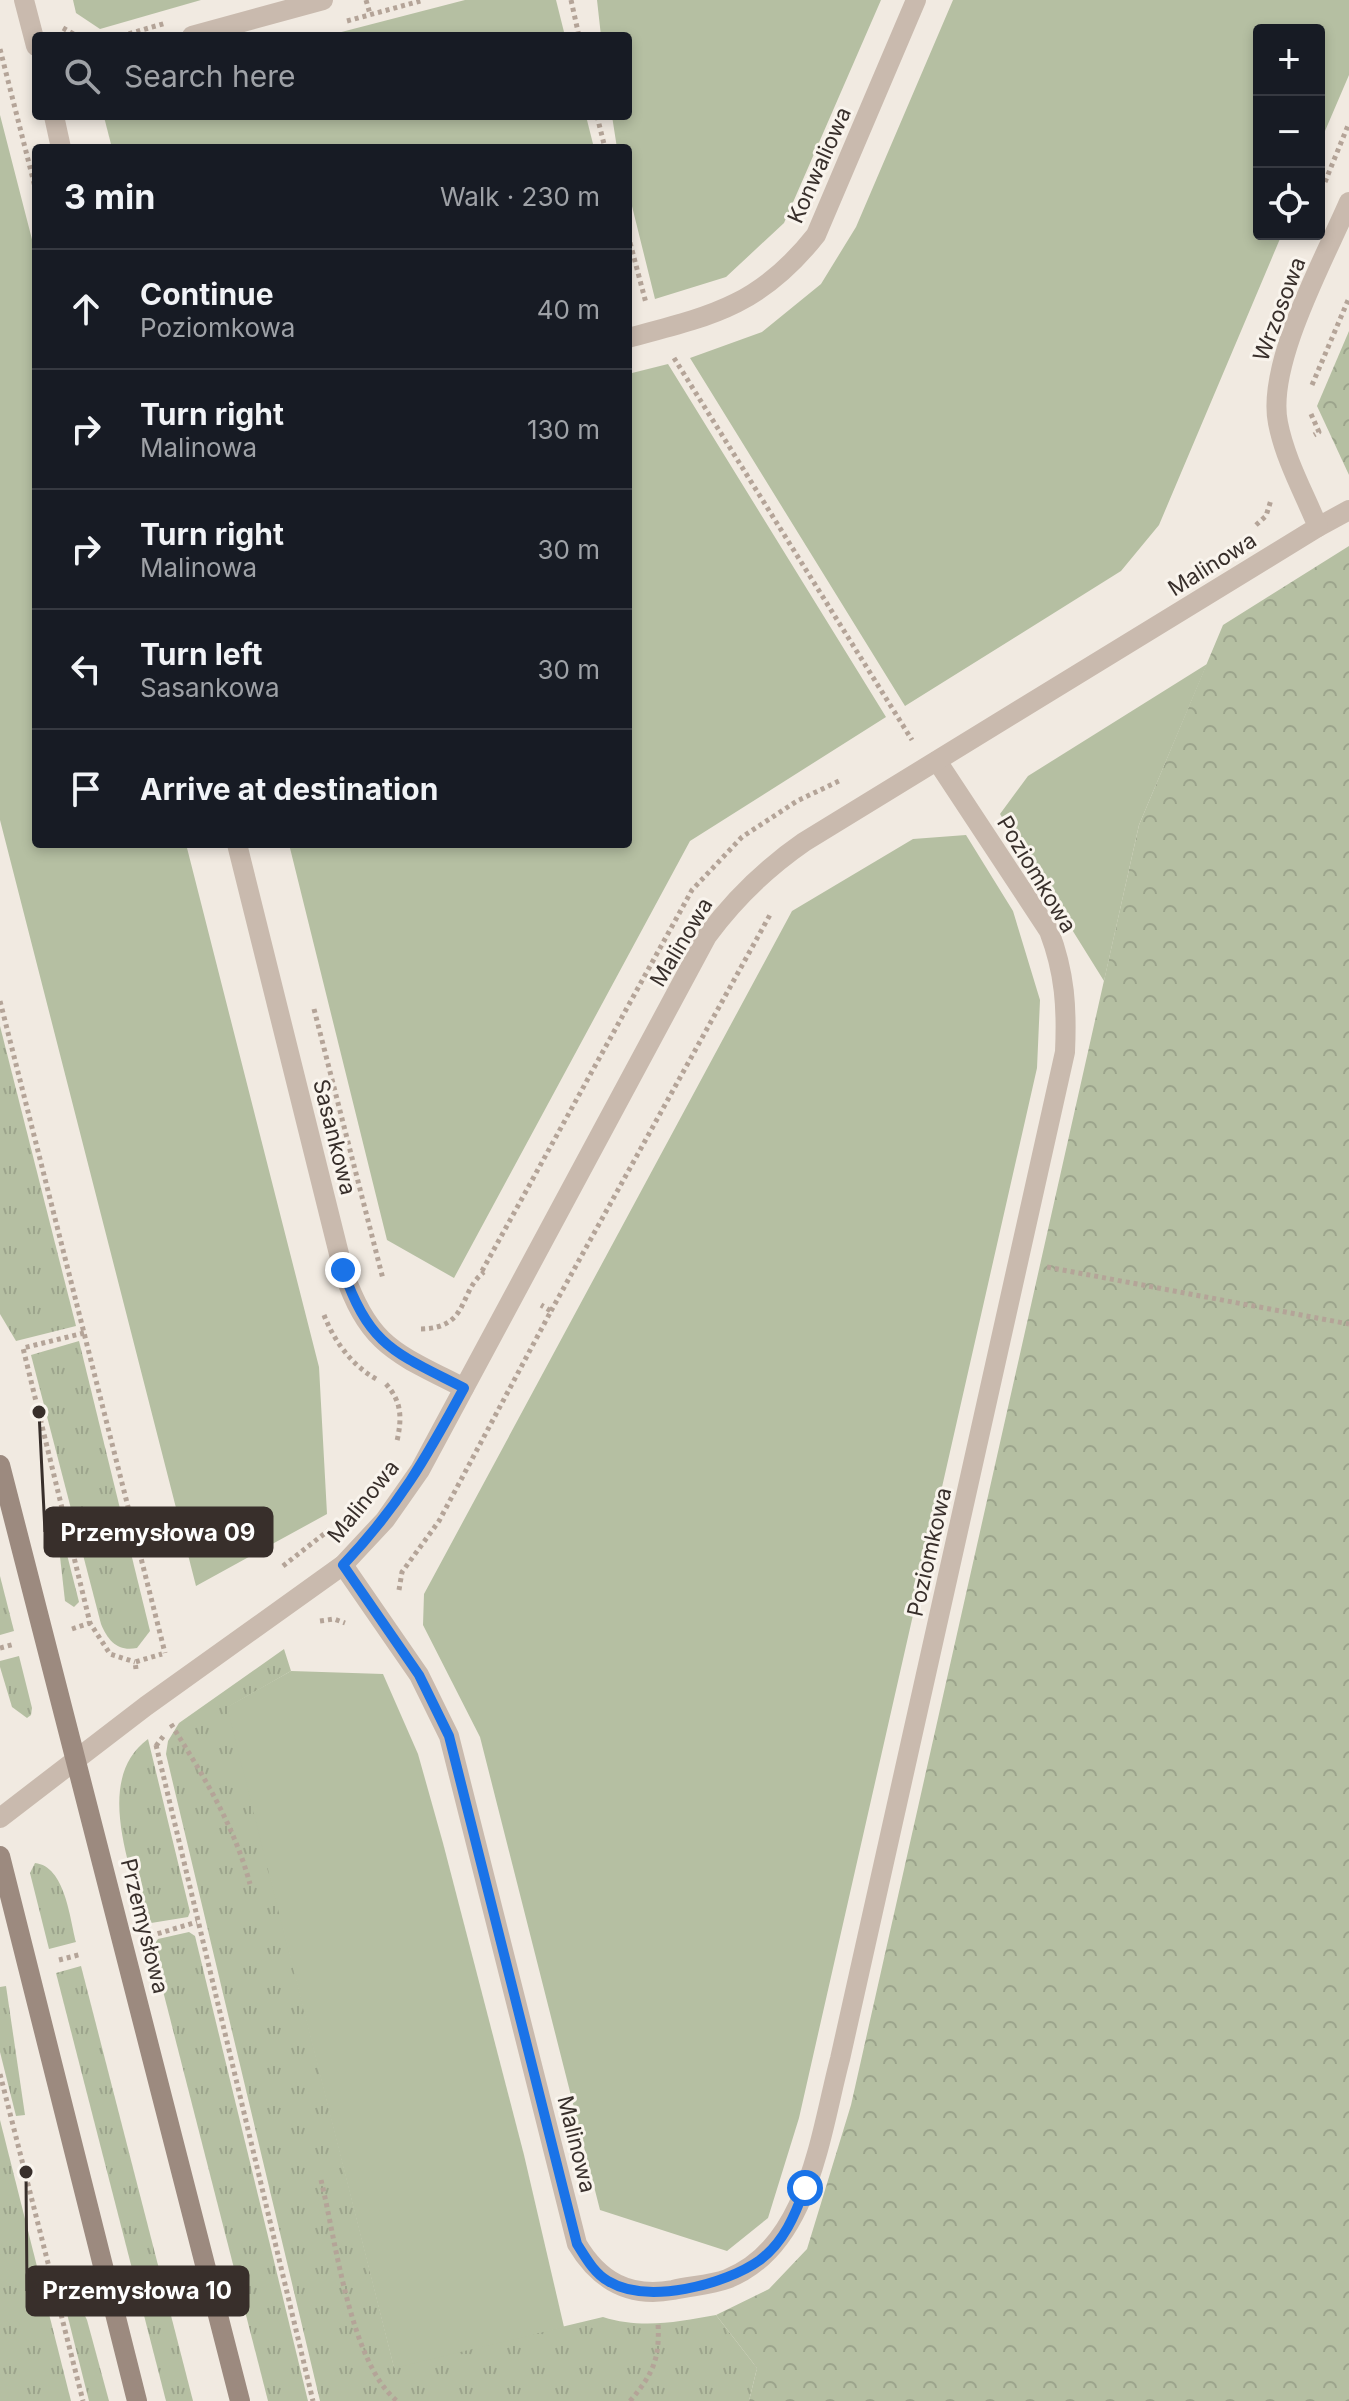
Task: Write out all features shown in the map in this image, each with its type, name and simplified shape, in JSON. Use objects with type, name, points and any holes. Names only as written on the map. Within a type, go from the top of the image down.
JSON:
[{"type":"main road","name":"Przemysłowa","points":[[0,1465],[240,2401]]},
{"type":"main road","points":[[0,1856],[137,2401]]},
{"type":"street","points":[[24,0],[32,32]]},
{"type":"street","points":[[207,32],[323,0]]},
{"type":"street","name":"Konwaliowa","points":[[632,337],[743,302],[785,271],[816,235],[916,0]]},
{"type":"street","points":[[55,120],[60,144]]},
{"type":"street","name":"Wrzosowa","points":[[1318,527],[1277,421],[1276,388],[1286,349],[1349,202]]},
{"type":"street","name":"Malinowa","points":[[0,1818],[154,1700],[343,1565],[385,1520],[420,1470],[707,936],[737,896],[771,865],[1349,510]]},
{"type":"street","name":"Poziomkowa","points":[[657,2293],[727,2279],[761,2259],[783,2236],[805,2188],[840,2059],[1065,1052],[1067,998],[1060,961],[1049,931],[937,761]]},
{"type":"street","name":"Sasankowa","points":[[238,848],[343,1270],[356,1310],[375,1335],[402,1356],[464,1388]]},
{"type":"street","name":"Malinowa","points":[[343,1565],[419,1675],[449,1736],[577,2244],[590,2266],[608,2281],[629,2290],[657,2293]]},
{"type":"path","points":[[366,0],[370,15]]},
{"type":"path","points":[[344,22],[424,0]]},
{"type":"path","points":[[571,0],[578,32]]},
{"type":"path","points":[[0,49],[32,175]]},
{"type":"path","points":[[0,81],[8,80]]},
{"type":"path","points":[[598,120],[604,144]]},
{"type":"path","points":[[1325,183],[1349,123]]},
{"type":"path","points":[[632,250],[647,308],[638,310]]},
{"type":"path","points":[[1310,389],[1349,298]]},
{"type":"path","points":[[659,330],[914,743]]},
{"type":"path","points":[[1285,447],[1319,432],[1309,408]]},
{"type":"path","points":[[551,1311],[773,911],[781,902]]},
{"type":"path","points":[[310,994],[383,1280]]},
{"type":"path","points":[[0,1001],[165,1653]]},
{"type":"path","points":[[1018,1261],[1349,1324]]},
{"type":"path","points":[[407,1322],[419,1329]]},
{"type":"path","points":[[84,1333],[23,1348],[90,1623],[110,1654],[135,1662]]},
{"type":"path","points":[[69,1630],[90,1623]]},
{"type":"path","points":[[0,1648],[20,1643]]},
{"type":"path","points":[[154,1700],[230,1825],[250,1884]]},
{"type":"path","points":[[154,1737],[313,2401]]},
{"type":"path","points":[[145,1938],[197,1922]]},
{"type":"path","points":[[50,1963],[82,1954]]},
{"type":"path","points":[[0,2074],[83,2401]]},
{"type":"path","points":[[321,2180],[366,2359],[380,2387],[397,2401]]},
{"type":"path","points":[[630,2401],[651,2376],[660,2344],[657,2293]]},
{"type":"green space","points":[[73,0],[201,0],[100,29],[76,13]]},
{"type":"green space","points":[[465,0],[556,0],[564,32],[341,32]]},
{"type":"green space","points":[[597,0],[881,0],[784,223],[726,277],[655,299],[632,206],[632,144],[616,144],[613,120],[632,120],[632,32],[601,32]]},
{"type":"green space","points":[[953,0],[1349,0],[1349,75],[1325,131],[1325,24],[1253,24],[1253,240],[1279,240],[1159,525],[1121,571],[905,706],[690,358],[762,332],[821,284],[856,227]]},
{"type":"green space","points":[[0,115],[32,239],[32,848],[187,848],[319,1367],[327,1514],[196,1586],[0,820]]},
{"type":"green space","points":[[105,120],[587,120],[593,144],[111,144]]},
{"type":"green space","points":[[1349,331],[1349,475],[1317,406]]},
{"type":"green space","points":[[668,364],[886,717],[690,841],[454,1278],[387,1240],[290,848],[632,848],[632,373]]},
{"type":"green space","points":[[1349,546],[1349,2401],[749,2401],[757,2368],[716,2315],[769,2289],[807,2249],[851,2105],[1139,825],[1223,625]]},
{"type":"green space","points":[[1207,664],[1139,825],[1104,981],[1000,814],[1028,776]]},
{"type":"green space","points":[[966,835],[1013,911],[1040,1000],[1037,1068],[799,2118],[768,2218],[727,2251],[600,2210],[480,1737],[423,1625],[424,1594],[792,911],[913,839]]},
{"type":"green space","points":[[0,1026],[76,1326],[16,1341],[0,1314]]},
{"type":"green space","points":[[79,1341],[150,1631],[137,1648],[114,1644],[101,1624],[31,1355]]},
{"type":"green space","points":[[57,1530],[61,1531],[79,1602],[74,1607],[65,1601]]},
{"type":"green space","points":[[0,1576],[14,1631],[0,1635]]},
{"type":"green space","points":[[284,1649],[291,1671],[228,1707],[394,2367],[603,2317],[645,2323],[716,2315],[757,2368],[749,2401],[320,2401],[166,1754],[168,1741],[179,1723]]},
{"type":"green space","points":[[19,1656],[32,1708],[27,1718],[12,1707],[0,1667],[0,1661]]},
{"type":"green space","points":[[291,1671],[383,1674],[418,1754],[524,2155],[564,2327],[394,2368],[227,1707]]},
{"type":"green space","points":[[148,1739],[190,1912],[188,1917],[145,1924],[126,1853],[119,1802],[122,1778],[131,1757]]},
{"type":"green space","points":[[35,1863],[45,1866],[60,1883],[76,1942],[49,1949],[30,1873]]},
{"type":"green space","points":[[189,1932],[195,1936],[308,2401],[268,2401],[152,1948],[158,1939]]},
{"type":"green space","points":[[81,1966],[193,2401],[166,2401],[56,1973]]},
{"type":"green space","points":[[6,1986],[25,2115],[16,2116],[0,2052],[0,1987]]},
{"type":"green space","points":[[0,2120],[71,2401],[0,2401]]},
{"type":"green space","points":[[62,2268],[87,2320],[109,2401],[89,2401],[56,2270]]},
{"type":"place","name":"Przemysłowa 09","points":[[39,1412]]},
{"type":"place","name":"Przemysłowa 10","points":[[26,2172]]},
{"type":"route","points":[[343,1270],[356,1310],[375,1335],[402,1356],[464,1388],[420,1470],[385,1520],[343,1565],[419,1675],[449,1736],[577,2244],[590,2266],[608,2281],[629,2290],[657,2293],[727,2279],[761,2259],[783,2236],[795,2216],[805,2188]]}]
